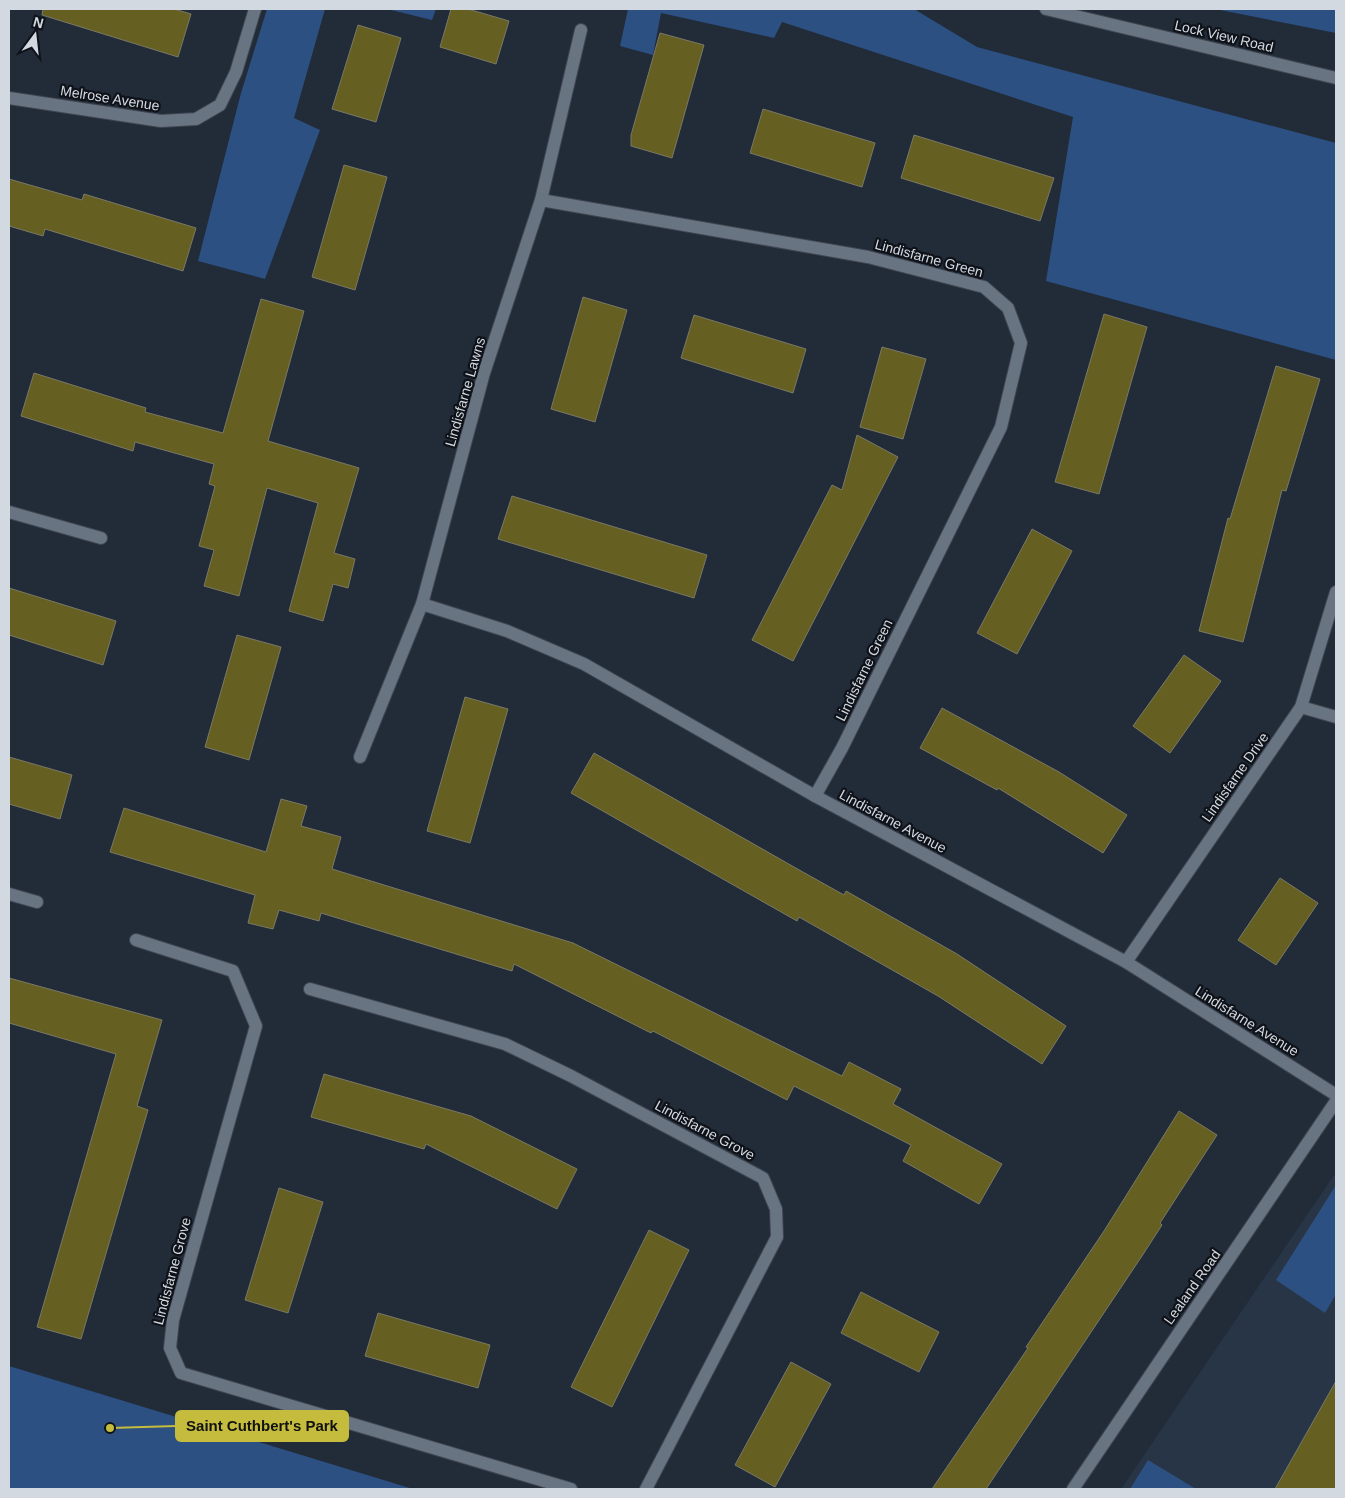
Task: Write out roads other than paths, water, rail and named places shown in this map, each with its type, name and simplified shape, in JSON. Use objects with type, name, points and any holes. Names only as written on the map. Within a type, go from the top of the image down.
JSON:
[{"type":"street","name":"Melrose Avenue","points":[[9,98],[161,121],[196,119],[220,105],[236,72],[255,9]]},
{"type":"street","name":"Lock View Road","points":[[1046,9],[1336,78]]},
{"type":"street","name":"Lindisfarne Lawns","points":[[360,757],[422,604],[484,373],[542,200],[581,30]]},
{"type":"street","name":"Lindisfarne Green","points":[[542,200],[868,257],[984,286],[1008,308],[1021,343],[1001,427],[842,748],[815,796]]},
{"type":"street","points":[[9,512],[101,538]]},
{"type":"street","name":"Lindisfarne Drive","points":[[1126,962],[1301,707],[1336,592]]},
{"type":"street","name":"Lindisfarne Avenue","points":[[422,604],[507,631],[584,664],[815,796],[1126,962],[1336,1095]]},
{"type":"street","points":[[1301,707],[1336,717]]},
{"type":"street","points":[[9,894],[37,902]]},
{"type":"street","name":"Lindisfarne Grove","points":[[136,940],[233,971],[256,1026],[173,1320],[170,1348],[180,1372],[572,1489]]},
{"type":"street","name":"Lindisfarne Grove","points":[[310,989],[505,1044],[571,1076],[762,1178],[776,1209],[777,1236],[646,1489]]},
{"type":"street","name":"Lealand Road","points":[[1073,1489],[1336,1101]]},
{"type":"place","name":"Saint Cuthbert's Park","points":[[110,1428]]}]
